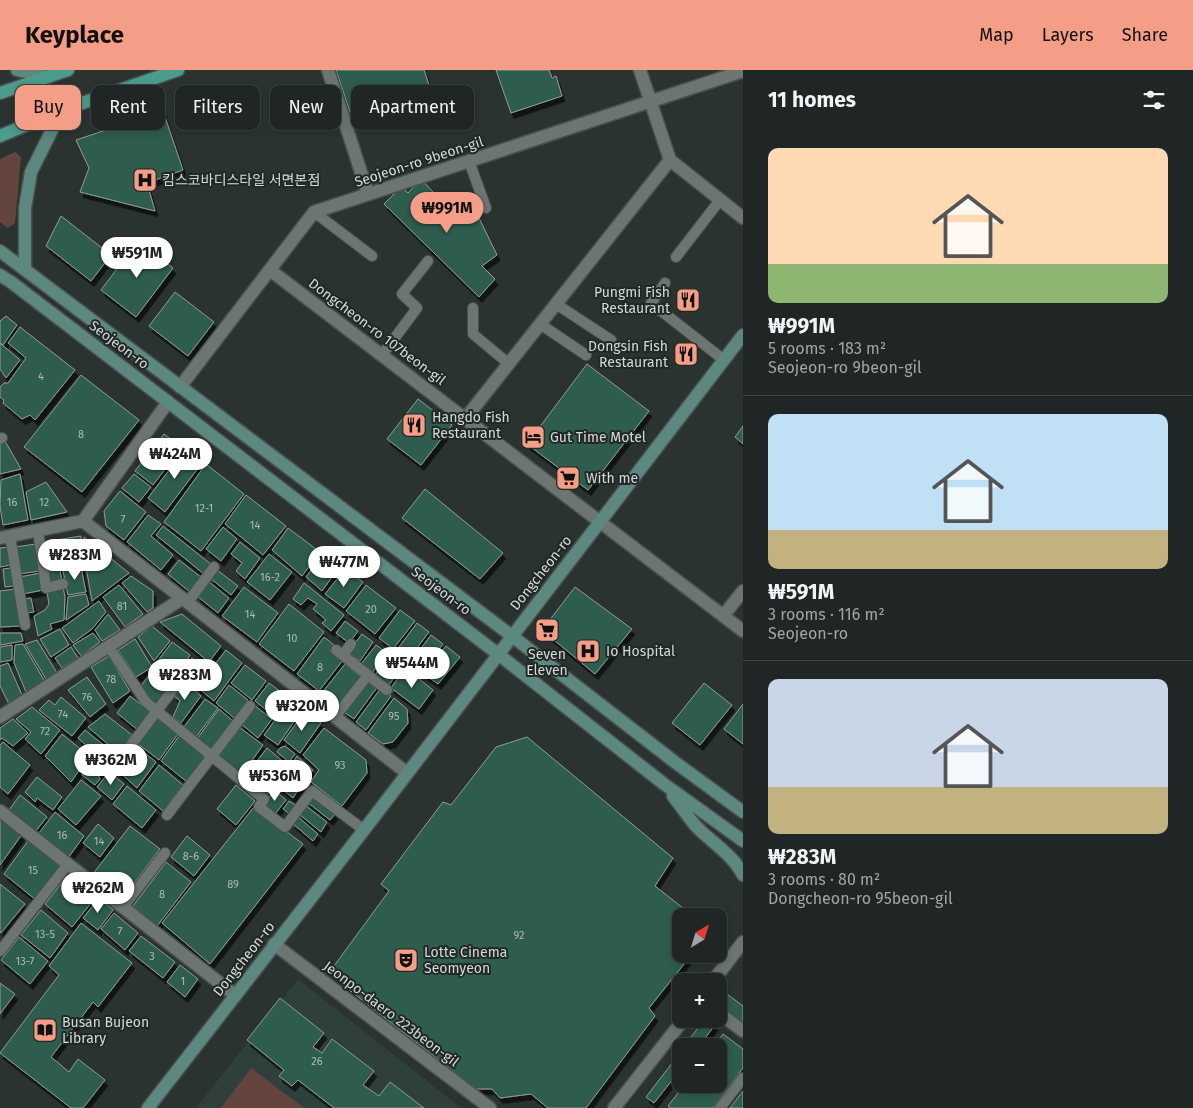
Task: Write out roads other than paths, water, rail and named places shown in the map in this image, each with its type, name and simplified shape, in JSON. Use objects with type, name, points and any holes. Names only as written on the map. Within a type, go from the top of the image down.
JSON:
[{"type":"main road","points":[[17,70],[48,77]]},
{"type":"main road","points":[[0,93],[68,70]]},
{"type":"main road","points":[[81,103],[178,70]]},
{"type":"main road","points":[[0,136],[15,130]]},
{"type":"main road","points":[[25,269],[25,208],[31,172],[52,130]]},
{"type":"main road","name":"Seojeon-ro","points":[[0,251],[743,812]]},
{"type":"main road","name":"Seojeon-ro","points":[[4,279],[498,654],[664,784],[743,840]]},
{"type":"main road","name":"Dongcheon-ro","points":[[148,1108],[364,830],[743,335]]},
{"type":"main road","points":[[664,784],[695,825],[724,851],[740,868],[743,875]]},
{"type":"street","points":[[328,70],[368,194]]},
{"type":"street","points":[[640,70],[670,160],[743,218]]},
{"type":"street","name":"Seojeon-ro 9beon-gil","points":[[314,212],[743,71]]},
{"type":"street","points":[[465,419],[670,160]]},
{"type":"street","points":[[180,387],[314,212]]},
{"type":"street","name":"Dongcheon-ro 107beon-gil","points":[[270,270],[743,631]]},
{"type":"street","points":[[5,537],[83,520],[168,402]]},
{"type":"street","points":[[83,520],[407,773]]},
{"type":"street","points":[[724,616],[743,591]]},
{"type":"street","points":[[0,717],[185,600]]},
{"type":"street","points":[[0,811],[234,995]]},
{"type":"street","points":[[719,973],[743,942]]},
{"type":"street","name":"Jeonpo-daero 223beon-gil","points":[[274,944],[490,1108]]},
{"type":"street","points":[[727,1019],[743,1032]]},
{"type":"street","points":[[614,1108],[677,1028]]},
{"type":"lane","points":[[469,161],[486,208]]},
{"type":"lane","points":[[676,257],[720,200]]},
{"type":"lane","points":[[314,212],[372,256]]},
{"type":"lane","points":[[382,355],[417,308],[402,294],[428,261]]},
{"type":"lane","points":[[664,283],[651,303],[724,360]]},
{"type":"lane","points":[[556,304],[611,340]]},
{"type":"lane","points":[[473,308],[473,334],[509,364]]},
{"type":"lane","points":[[540,324],[586,356]]},
{"type":"lane","points":[[38,530],[46,588],[63,584]]},
{"type":"lane","points":[[5,537],[25,625]]},
{"type":"lane","points":[[185,600],[214,567]]},
{"type":"lane","points":[[351,644],[339,652],[387,690]]},
{"type":"lane","points":[[109,647],[146,702],[259,795],[264,800],[259,807],[285,827],[312,791],[364,830]]},
{"type":"lane","points":[[113,769],[175,687],[177,679],[174,673]]},
{"type":"lane","points":[[335,717],[368,675]]},
{"type":"lane","points":[[167,815],[250,706]]},
{"type":"lane","points":[[124,907],[165,853]]},
{"type":"lane","points":[[0,951],[68,864]]},
{"type":"lane","points":[[720,1108],[743,1078]]},
{"type":"place","name":"킴스코바디스타일 서면본점","points":[[145,180]]},
{"type":"place","name":"Pungmi Fish Restaurant","points":[[688,300]]},
{"type":"place","name":"Dongsin Fish Restaurant","points":[[686,354]]},
{"type":"place","name":"Hangdo Fish Restaurant","points":[[414,425]]},
{"type":"place","name":"Gut Time Motel","points":[[533,437]]},
{"type":"place","name":"With me","points":[[568,478]]},
{"type":"place","name":"Seven Eleven","points":[[547,630]]},
{"type":"place","name":"Io Hospital","points":[[588,651]]},
{"type":"place","name":"Lotte Cinema Seomyeon","points":[[406,960]]},
{"type":"place","name":"Busan Bujeon Library","points":[[45,1030]]}]
